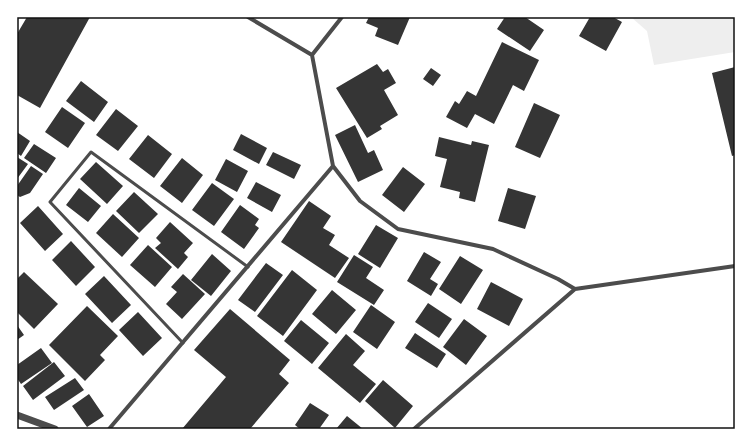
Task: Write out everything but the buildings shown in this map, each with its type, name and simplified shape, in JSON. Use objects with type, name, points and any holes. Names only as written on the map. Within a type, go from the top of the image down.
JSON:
[{"type":"street","points":[[248,17],[312,55],[333,166],[360,201],[398,229],[493,249],[558,279],[575,289]]},
{"type":"street","points":[[312,55],[342,17]]},
{"type":"street","points":[[109,429],[333,166]]},
{"type":"street","points":[[414,429],[575,289],[735,266]]},
{"type":"street","points":[[17,414],[55,429]]},
{"type":"lane","points":[[183,343],[50,202],[91,152],[248,267]]},
{"type":"shaded area","points":[[631,17],[735,17],[735,52],[654,65],[647,31]]}]
